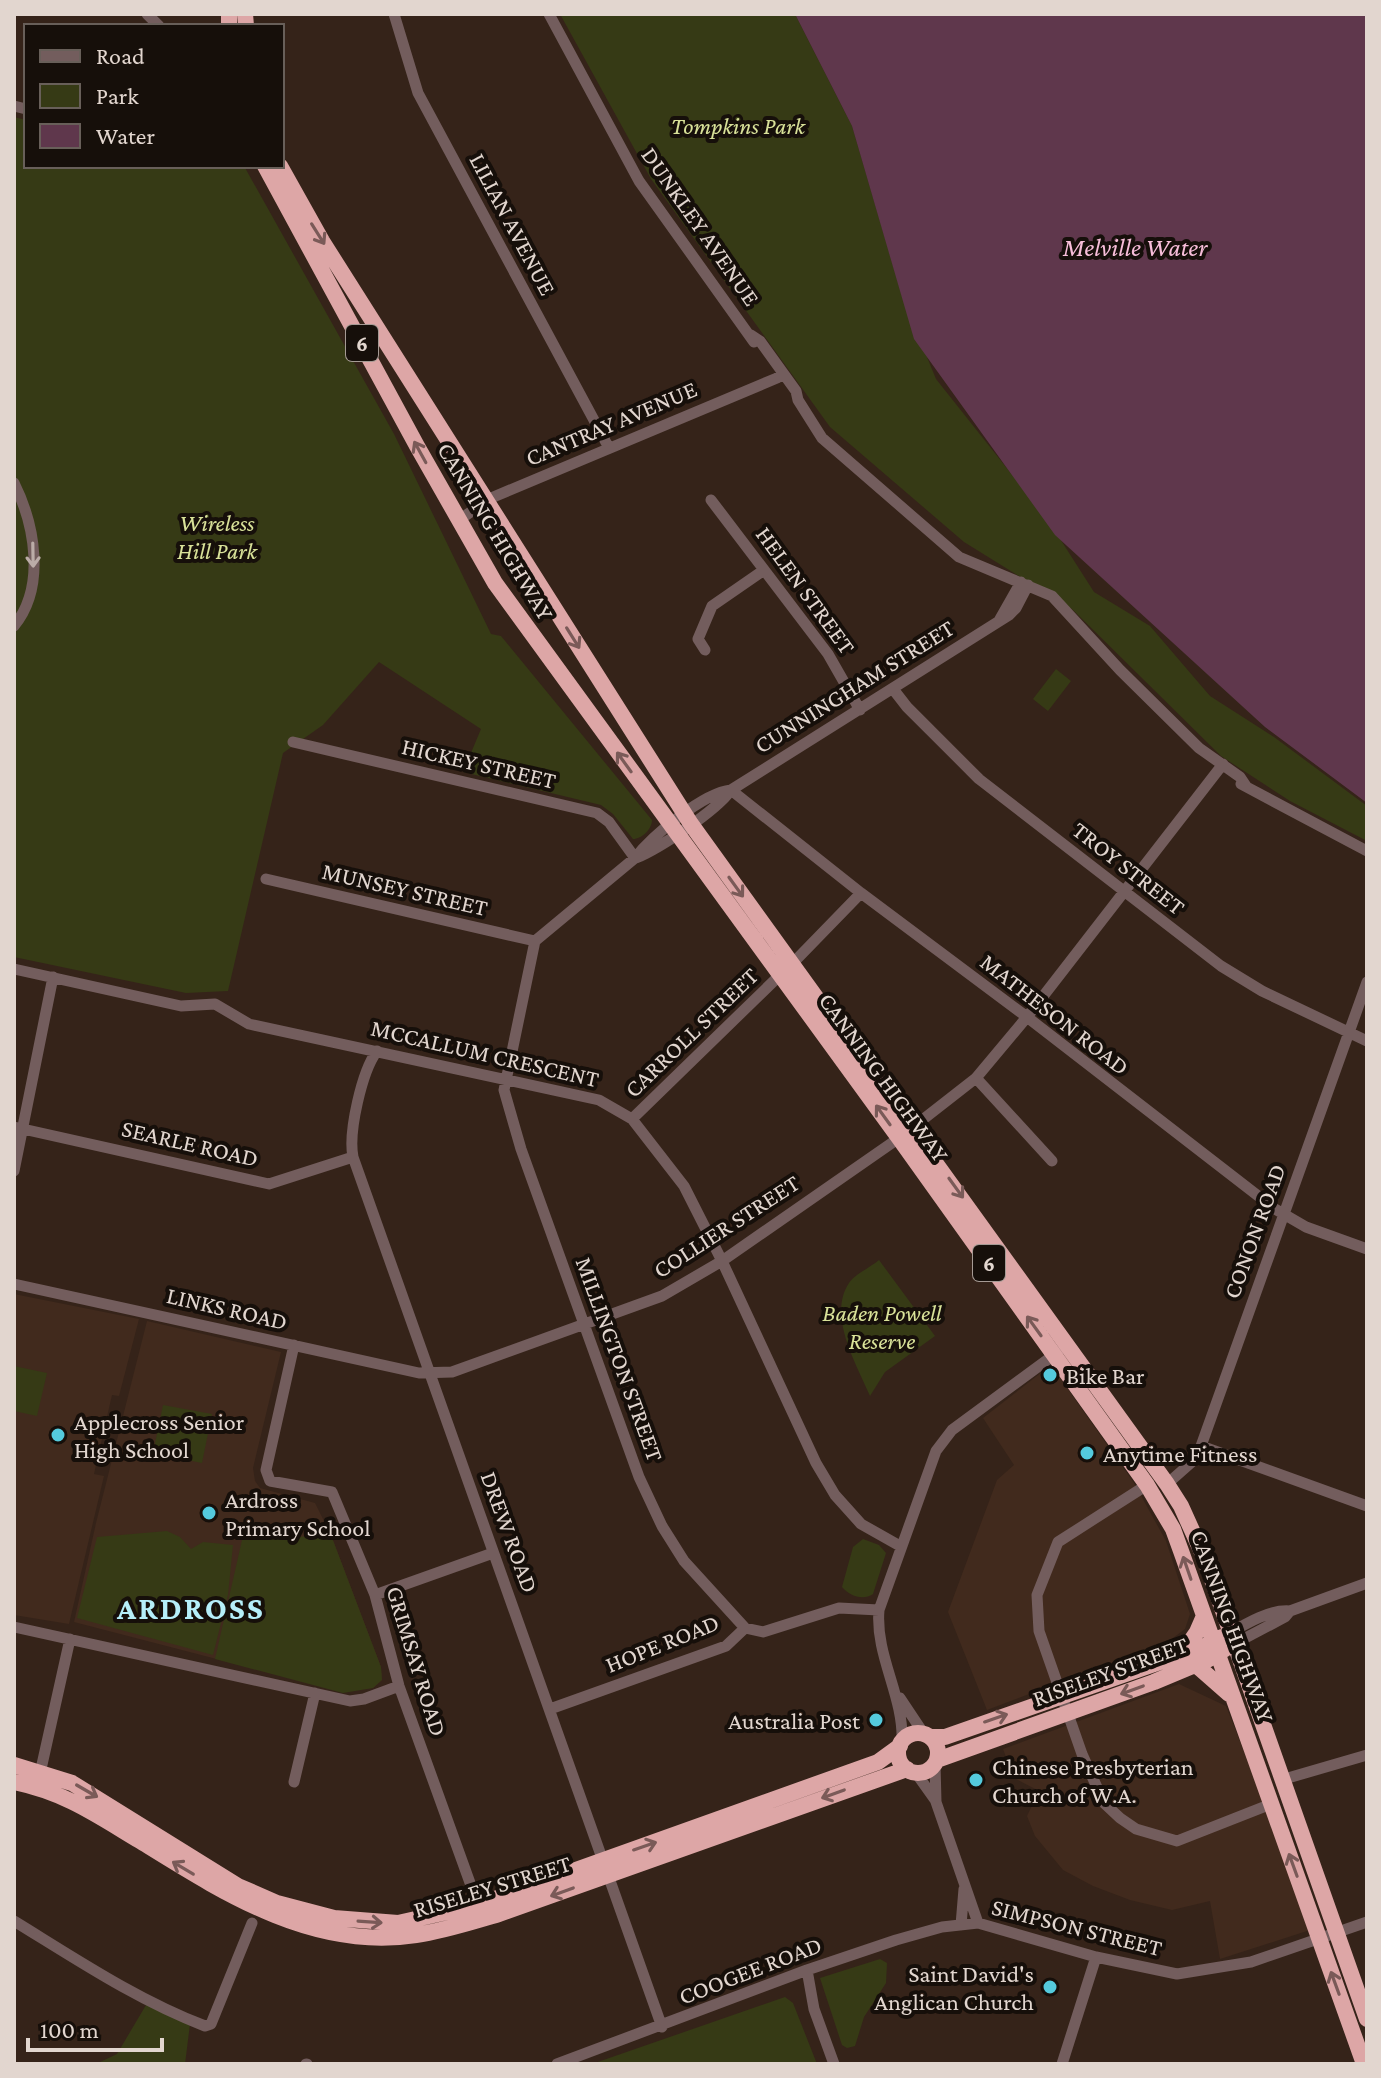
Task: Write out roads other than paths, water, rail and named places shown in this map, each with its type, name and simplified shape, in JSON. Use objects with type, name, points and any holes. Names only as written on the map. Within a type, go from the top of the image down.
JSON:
[{"type":"highway","name":"CANNING HIGHWAY","points":[[266,168],[459,520],[522,624],[681,824],[1062,1350],[1181,1506],[1204,1557],[1367,2019]]},
{"type":"highway","name":"CANNING HIGHWAY","points":[[281,168],[315,230],[486,501],[681,824]]},
{"type":"highway","name":"CANNING HIGHWAY","points":[[1062,1350],[1173,1529],[1364,2064]]},
{"type":"highway","points":[[1181,1655],[1204,1616]]},
{"type":"highway","name":"RISELEY STREET","points":[[14,1765],[256,1909],[294,1923],[342,1934],[375,1938],[415,1936],[499,1914],[607,1867],[878,1762],[912,1735],[941,1738],[1196,1665],[1232,1638]]},
{"type":"highway","name":"RISELEY STREET","points":[[14,1782],[39,1779],[85,1790],[238,1886],[256,1909],[384,1923],[424,1919],[607,1867],[911,1771],[929,1770],[936,1762],[1065,1704],[1181,1655],[1215,1648]]},
{"type":"highway","points":[[1196,1665],[1233,1698]]},
{"type":"highway","points":[[927,1736],[936,1743],[936,1762]]},
{"type":"highway","points":[[901,1744],[901,1764],[911,1771]]},
{"type":"street","name":"LILIAN AVENUE","points":[[394,14],[418,93],[609,448]]},
{"type":"street","name":"DUNKLEY AVENUE","points":[[549,14],[639,181],[751,335],[760,341],[780,375],[796,391],[798,400],[822,438],[959,557],[998,574],[1003,580],[1052,596],[1120,670],[1220,767],[1240,777],[1246,786],[1285,809],[1367,851]]},
{"type":"street","name":"CANTRAY AVENUE","points":[[459,520],[486,501],[780,375]]},
{"type":"street","points":[[14,483],[25,510],[34,555],[30,592],[14,626]]},
{"type":"street","name":"HELEN STREET","points":[[711,500],[828,654],[860,710]]},
{"type":"street","points":[[705,650],[698,639],[712,606],[764,570]]},
{"type":"street","name":"CUNNINGHAM STREET","points":[[535,941],[635,858],[650,852],[719,791],[731,790],[1000,619],[1023,587]]},
{"type":"street","name":"TROY STREET","points":[[893,689],[979,779],[1244,981],[1367,1041]]},
{"type":"street","name":"HICKEY STREET","points":[[293,742],[597,813],[609,822],[635,858]]},
{"type":"street","name":"COLLIER STREET","points":[[430,1375],[452,1372],[662,1296],[722,1261],[906,1133],[976,1078],[1027,1017],[1220,767]]},
{"type":"street","name":"MATHESON ROAD","points":[[731,790],[1283,1215],[1306,1227],[1367,1249]]},
{"type":"street","name":"MUNSEY STREET","points":[[266,879],[535,941]]},
{"type":"street","name":"CARROLL STREET","points":[[632,1119],[861,893]]},
{"type":"street","points":[[507,1079],[535,941]]},
{"type":"street","name":"MCCALLUM CRESCENT","points":[[14,969],[181,1006],[215,1004],[249,1024],[599,1100],[632,1119],[684,1186],[816,1463],[835,1495],[861,1524],[900,1546]]},
{"type":"street","points":[[14,1171],[19,1128],[53,977]]},
{"type":"street","name":"CONON ROAD","points":[[1167,1484],[1193,1461],[1201,1446],[1367,982]]},
{"type":"street","name":"DREW ROAD","points":[[377,1051],[368,1061],[351,1135],[353,1157],[662,2027]]},
{"type":"street","points":[[976,1078],[1052,1161]]},
{"type":"street","name":"MILLINGTON STREET","points":[[507,1079],[504,1090],[509,1113],[639,1477],[662,1526],[684,1561],[745,1628]]},
{"type":"street","name":"SEARLE ROAD","points":[[19,1128],[133,1151],[269,1184],[353,1157]]},
{"type":"street","name":"LINKS ROAD","points":[[14,1284],[430,1375]]},
{"type":"street","name":"GRIMSAY ROAD","points":[[294,1345],[266,1470],[270,1481],[332,1492],[375,1595],[399,1686],[478,1905]]},
{"type":"street","points":[[901,1744],[896,1690],[878,1635],[879,1610],[940,1442],[1062,1350]]},
{"type":"street","points":[[1201,1446],[1367,1506]]},
{"type":"street","points":[[1147,1485],[1058,1542],[1037,1595],[1039,1631],[1087,1766],[1104,1803],[1136,1829],[1177,1841],[1271,1804]]},
{"type":"street","points":[[375,1595],[493,1553]]},
{"type":"street","name":"RISELEY STREET","points":[[1232,1638],[1285,1617],[1290,1611],[1367,1583]]},
{"type":"street","name":"HOPE ROAD","points":[[550,1709],[726,1646],[745,1628],[763,1632],[839,1608],[879,1610]]},
{"type":"street","points":[[14,1627],[350,1701],[399,1686]]},
{"type":"street","points":[[39,1779],[70,1639]]},
{"type":"street","points":[[896,1690],[927,1736]]},
{"type":"street","points":[[294,1782],[315,1693]]},
{"type":"street","points":[[1281,1780],[1367,1755]]},
{"type":"street","points":[[936,1762],[936,1802],[978,1923]]},
{"type":"street","points":[[911,1771],[936,1802]]},
{"type":"street","points":[[961,1925],[964,1887]]},
{"type":"street","points":[[14,1921],[58,1950],[160,2007],[205,2026],[211,2024],[256,1909]]},
{"type":"street","name":"SIMPSON STREET","points":[[961,1925],[978,1923],[1096,1957],[1177,1974],[1251,1962],[1367,1922]]},
{"type":"street","name":"COOGEE ROAD","points":[[557,2064],[807,1970],[896,1940],[961,1925]]},
{"type":"street","points":[[1062,2064],[1096,1957]]},
{"type":"street","points":[[807,1970],[814,2009],[834,2064]]},
{"type":"street","points":[[793,1975],[814,2009]]},
{"type":"water","name":"Melville Water","points":[[795,14],[1367,14],[1367,803],[1265,727],[1055,535],[914,339],[852,126]]},
{"type":"place","name":"Bike Bar","points":[[1050,1375]]},
{"type":"place","name":"Applecross Senior High School","points":[[58,1435]]},
{"type":"place","name":"Anytime Fitness","points":[[1087,1453]]},
{"type":"place","name":"Ardross Primary School","points":[[209,1513]]},
{"type":"place","name":"Australia Post","points":[[876,1720]]},
{"type":"place","name":"Chinese Presbyterian Church of W.A.","points":[[976,1780]]},
{"type":"place","name":"Saint David's Anglican Church","points":[[1050,1987]]},
{"type":"district","name":"ARDROSS","points":[[191,1608]]},
{"type":"park label","name":"Tompkins Park","points":[[738,125]]},
{"type":"park label","name":"Wireless Hill Park","points":[[217,536]]},
{"type":"park label","name":"Baden Powell Reserve","points":[[882,1326]]}]
